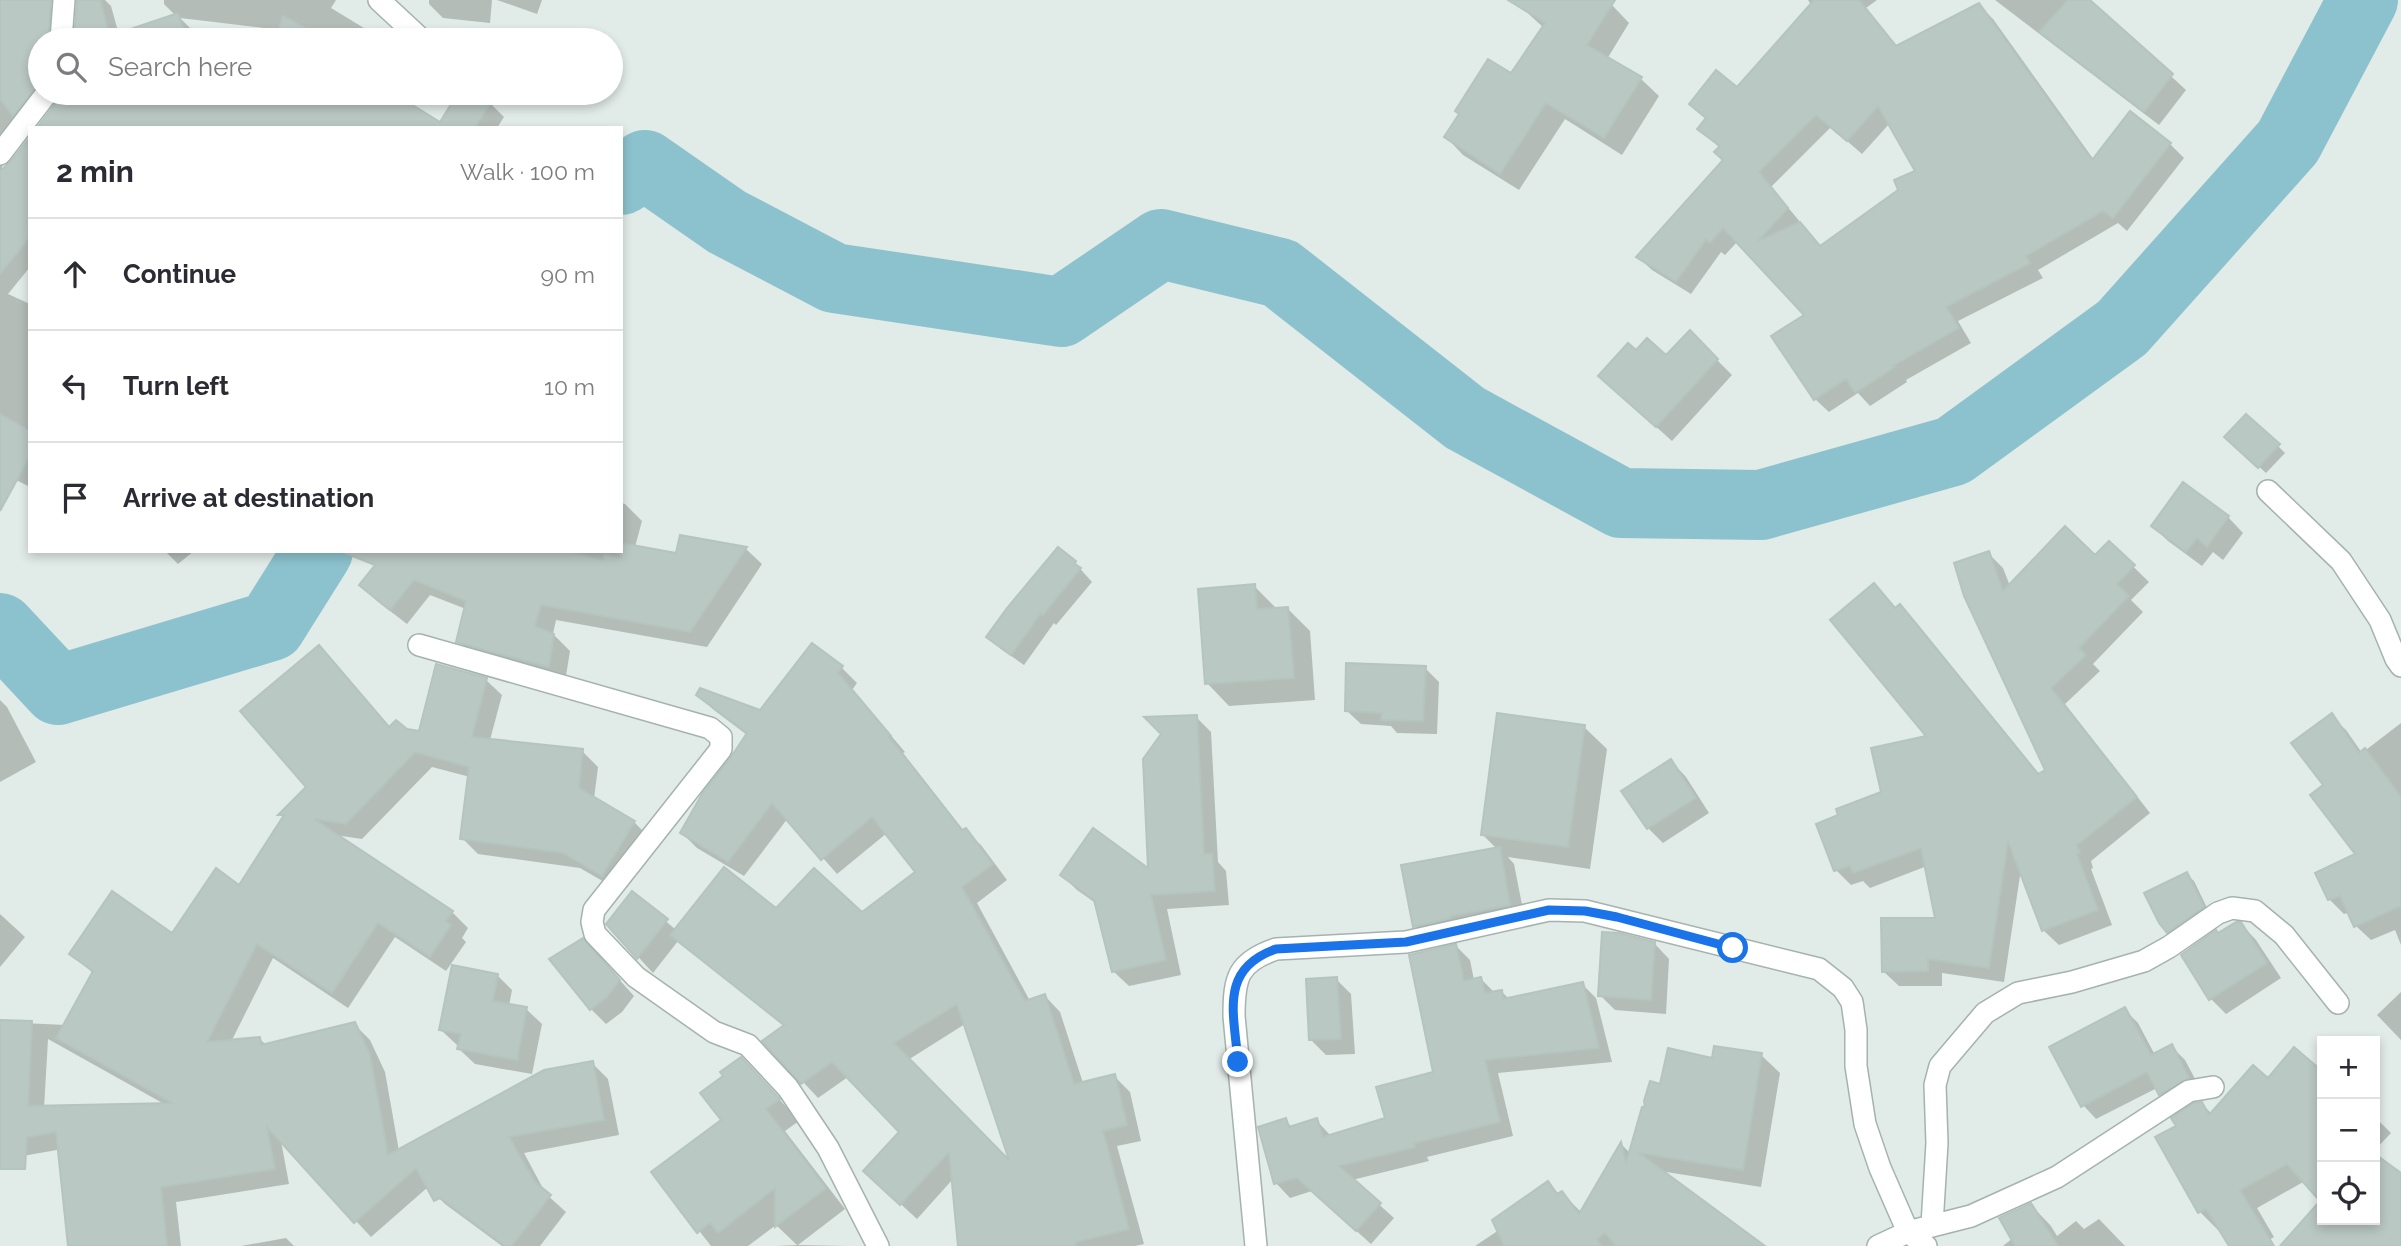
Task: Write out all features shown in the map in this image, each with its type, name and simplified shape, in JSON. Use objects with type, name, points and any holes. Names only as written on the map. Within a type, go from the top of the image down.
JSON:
[{"type":"street","points":[[62,28],[64,0]]},
{"type":"street","points":[[379,0],[409,28]]},
{"type":"street","points":[[0,154],[38,105]]},
{"type":"street","points":[[2268,492],[2341,561],[2380,620],[2401,666]]},
{"type":"street","points":[[419,645],[710,727],[721,737],[721,748],[594,910],[592,922],[596,934],[636,977],[714,1032],[748,1045],[788,1088],[828,1148],[878,1246]]},
{"type":"street","points":[[1932,1225],[1937,1143],[1935,1085],[1940,1066],[1985,1013],[2018,993],[2072,982],[2144,961],[2218,913],[2232,908],[2255,911],[2284,935],[2338,1003]]},
{"type":"street","points":[[1256,1246],[1234,1016],[1234,988],[1244,967],[1259,955],[1276,949],[1406,942],[1549,910],[1585,911],[1617,917],[1819,969],[1843,988],[1852,1002],[1856,1030],[1856,1066],[1865,1125],[1880,1168],[1908,1232],[1926,1246]]},
{"type":"street","points":[[1878,1246],[1908,1232],[1971,1216],[2057,1177],[2189,1091],[2213,1087]]},
{"type":"building","points":[[0,0],[51,0],[49,28],[28,28],[28,97],[13,116],[0,99]]},
{"type":"building","points":[[77,0],[100,0],[108,28],[75,28]]},
{"type":"building","points":[[1508,0],[1615,0],[1587,45],[1642,77],[1604,138],[1546,103],[1500,174],[1444,137],[1459,114],[1455,111],[1488,59],[1511,73],[1545,23]]},
{"type":"building","points":[[1814,0],[1859,0],[1896,46],[1979,3],[2092,160],[2130,111],[2171,143],[2113,218],[2103,211],[2026,256],[2030,263],[1946,307],[1959,328],[1893,366],[1895,367],[1855,393],[1846,379],[1814,400],[1771,336],[1804,315],[1723,228],[1710,243],[1706,239],[1676,282],[1636,257],[1723,160],[1714,152],[1720,146],[1697,129],[1706,118],[1689,104],[1716,70],[1737,87]],"holes":[[[1878,106],[1915,171],[1894,180],[1898,190],[1820,246],[1800,222],[1758,241],[1788,208],[1759,172],[1816,115],[1847,141]]]},
{"type":"building","points":[[2068,0],[2090,0],[2173,74],[2144,112],[2039,32]]},
{"type":"building","points":[[178,13],[183,28],[134,28]]},
{"type":"building","points":[[283,16],[305,28],[279,28]]},
{"type":"building","points":[[54,105],[412,105],[440,122],[451,105],[489,105],[476,126],[38,126]]},
{"type":"building","points":[[28,140],[28,239],[0,274],[0,171]]},
{"type":"building","points":[[1690,330],[1718,359],[1656,427],[1598,376],[1628,343],[1636,350],[1647,338],[1666,355]]},
{"type":"building","points":[[0,414],[28,430],[28,460],[0,511]]},
{"type":"building","points":[[2246,414],[2280,444],[2258,468],[2224,437]]},
{"type":"building","points":[[2183,482],[2229,516],[2207,547],[2197,538],[2186,552],[2151,526]]},
{"type":"building","points":[[2065,526],[2095,555],[2109,541],[2135,565],[2117,584],[2129,596],[2079,648],[2086,655],[2051,688],[2137,797],[2077,845],[2080,853],[2077,854],[2098,910],[2042,931],[2008,841],[1989,968],[1928,959],[1928,971],[1882,972],[1881,918],[1935,918],[1921,848],[1853,873],[1850,866],[1834,871],[1816,824],[1838,815],[1836,809],[1881,792],[1871,748],[1926,736],[1830,620],[1874,583],[1895,608],[1900,604],[2038,774],[2045,770],[1964,596],[1954,563],[1989,551],[2003,591]]},
{"type":"building","points":[[680,535],[747,547],[690,632],[541,605],[535,626],[554,634],[549,667],[456,642],[466,601],[414,580],[390,610],[359,585],[375,565],[345,553],[575,553],[603,560],[604,554],[621,558],[623,543],[676,553]]},
{"type":"building","points":[[1058,547],[1081,568],[1043,615],[1041,613],[1011,655],[986,637]]},
{"type":"building","points":[[1255,584],[1257,609],[1288,607],[1294,678],[1205,684],[1198,589]]},
{"type":"building","points":[[812,643],[843,666],[838,673],[891,736],[889,737],[962,830],[966,828],[993,864],[962,887],[1025,1001],[1045,994],[1074,1084],[1115,1074],[1127,1125],[1103,1131],[1129,1229],[1076,1242],[1075,1246],[958,1246],[949,1152],[900,1205],[863,1171],[899,1132],[832,1062],[801,1084],[762,1041],[784,1025],[670,935],[724,867],[776,908],[814,868],[862,912],[915,872],[872,817],[821,860],[772,803],[728,862],[680,833],[702,794],[747,733],[696,695],[700,688],[760,710]],"holes":[[[957,1004],[1009,1160],[894,1043]]]},
{"type":"building","points":[[319,645],[389,727],[396,720],[407,729],[419,731],[436,664],[487,678],[472,737],[583,749],[579,788],[635,821],[602,876],[563,853],[460,839],[469,767],[415,752],[346,824],[314,819],[453,911],[446,921],[451,925],[430,957],[378,923],[332,993],[257,944],[207,1042],[260,1037],[261,1045],[355,1022],[370,1055],[388,1155],[544,1070],[593,1061],[604,1120],[509,1137],[535,1182],[551,1195],[512,1246],[505,1246],[440,1198],[434,1201],[416,1168],[354,1223],[267,1127],[275,1169],[161,1187],[167,1246],[68,1246],[56,1132],[27,1137],[25,1169],[0,1169],[0,1020],[32,1021],[28,1106],[172,1103],[56,1038],[93,971],[69,954],[112,891],[172,933],[216,868],[239,885],[284,815],[278,815],[306,787],[240,711]]},
{"type":"building","points":[[1346,663],[1426,666],[1423,721],[1381,720],[1382,713],[1345,711]]},
{"type":"building","points":[[1497,713],[1585,725],[1568,847],[1481,835]]},
{"type":"building","points":[[2332,713],[2359,753],[2365,748],[2401,797],[2401,906],[2354,927],[2340,896],[2328,900],[2315,873],[2355,854],[2310,795],[2323,785],[2291,743]]},
{"type":"building","points":[[1197,715],[1204,854],[1212,854],[1215,891],[1151,895],[1166,960],[1112,972],[1094,900],[1060,875],[1093,828],[1148,868],[1143,759],[1161,734],[1144,717]]},
{"type":"building","points":[[1671,759],[1696,798],[1647,829],[1621,791]]},
{"type":"building","points":[[1500,847],[1510,905],[1451,916],[1413,927],[1401,865]]},
{"type":"building","points":[[2187,872],[2204,907],[2167,933],[2144,893]]},
{"type":"building","points":[[632,891],[668,919],[637,959],[606,924]]},
{"type":"building","points":[[2236,922],[2241,922],[2267,963],[2209,1000],[2181,955],[2216,930],[2218,933]]},
{"type":"building","points":[[1602,932],[1619,933],[1655,942],[1651,1000],[1598,996]]},
{"type":"building","points":[[583,938],[620,980],[607,997],[590,1010],[549,959]]},
{"type":"building","points":[[1456,944],[1464,981],[1481,977],[1485,993],[1502,990],[1503,999],[1583,982],[1599,1048],[1485,1060],[1500,1122],[1414,1143],[1415,1147],[1339,1166],[1381,1203],[1356,1231],[1297,1178],[1274,1184],[1258,1127],[1286,1118],[1289,1127],[1317,1118],[1323,1137],[1385,1118],[1376,1087],[1433,1072],[1409,955]]},
{"type":"building","points":[[452,965],[498,974],[493,1001],[527,1007],[517,1060],[457,1049],[461,1034],[439,1030]]},
{"type":"building","points":[[1337,977],[1341,1039],[1309,1040],[1306,979]]},
{"type":"building","points":[[2125,1007],[2151,1055],[2172,1044],[2189,1078],[2159,1095],[2147,1072],[2081,1107],[2049,1047]]},
{"type":"building","points":[[1714,1046],[1762,1053],[1743,1170],[1639,1153],[1765,1246],[1616,1246],[1605,1233],[1597,1239],[1602,1246],[1504,1246],[1492,1220],[1548,1181],[1557,1194],[1562,1191],[1579,1214],[1621,1142],[1626,1163],[1642,1107],[1645,1106],[1650,1081],[1660,1084],[1668,1048],[1712,1058]]},
{"type":"building","points":[[2294,1047],[2317,1067],[2317,1198],[2287,1164],[2240,1190],[2274,1246],[2229,1246],[2206,1209],[2198,1213],[2155,1137],[2176,1126],[2171,1118],[2194,1103],[2202,1102],[2209,1115],[2253,1065],[2268,1078]]},
{"type":"building","points":[[741,1057],[780,1099],[766,1109],[826,1188],[775,1227],[775,1188],[718,1233],[710,1223],[697,1233],[651,1172],[721,1120],[700,1093],[723,1076],[720,1072]]},
{"type":"building","points":[[2380,1158],[2401,1173],[2401,1246],[2280,1246],[2317,1204],[2317,1225],[2380,1225]]},
{"type":"building","points":[[2031,1203],[2058,1246],[2015,1246],[1999,1218]]},
{"type":"waterway","points":[[623,179],[645,165],[727,222],[834,278],[1061,312],[1161,244],[1280,273],[1465,418],[1621,503],[1761,505],[1953,451],[2122,328],[2288,142],[2363,0]]},
{"type":"waterway","points":[[0,628],[58,690],[271,626],[317,553]]},
{"type":"route","points":[[1238,1062],[1234,988],[1244,967],[1259,955],[1276,949],[1406,942],[1549,910],[1585,911],[1617,917],[1733,948]]}]
